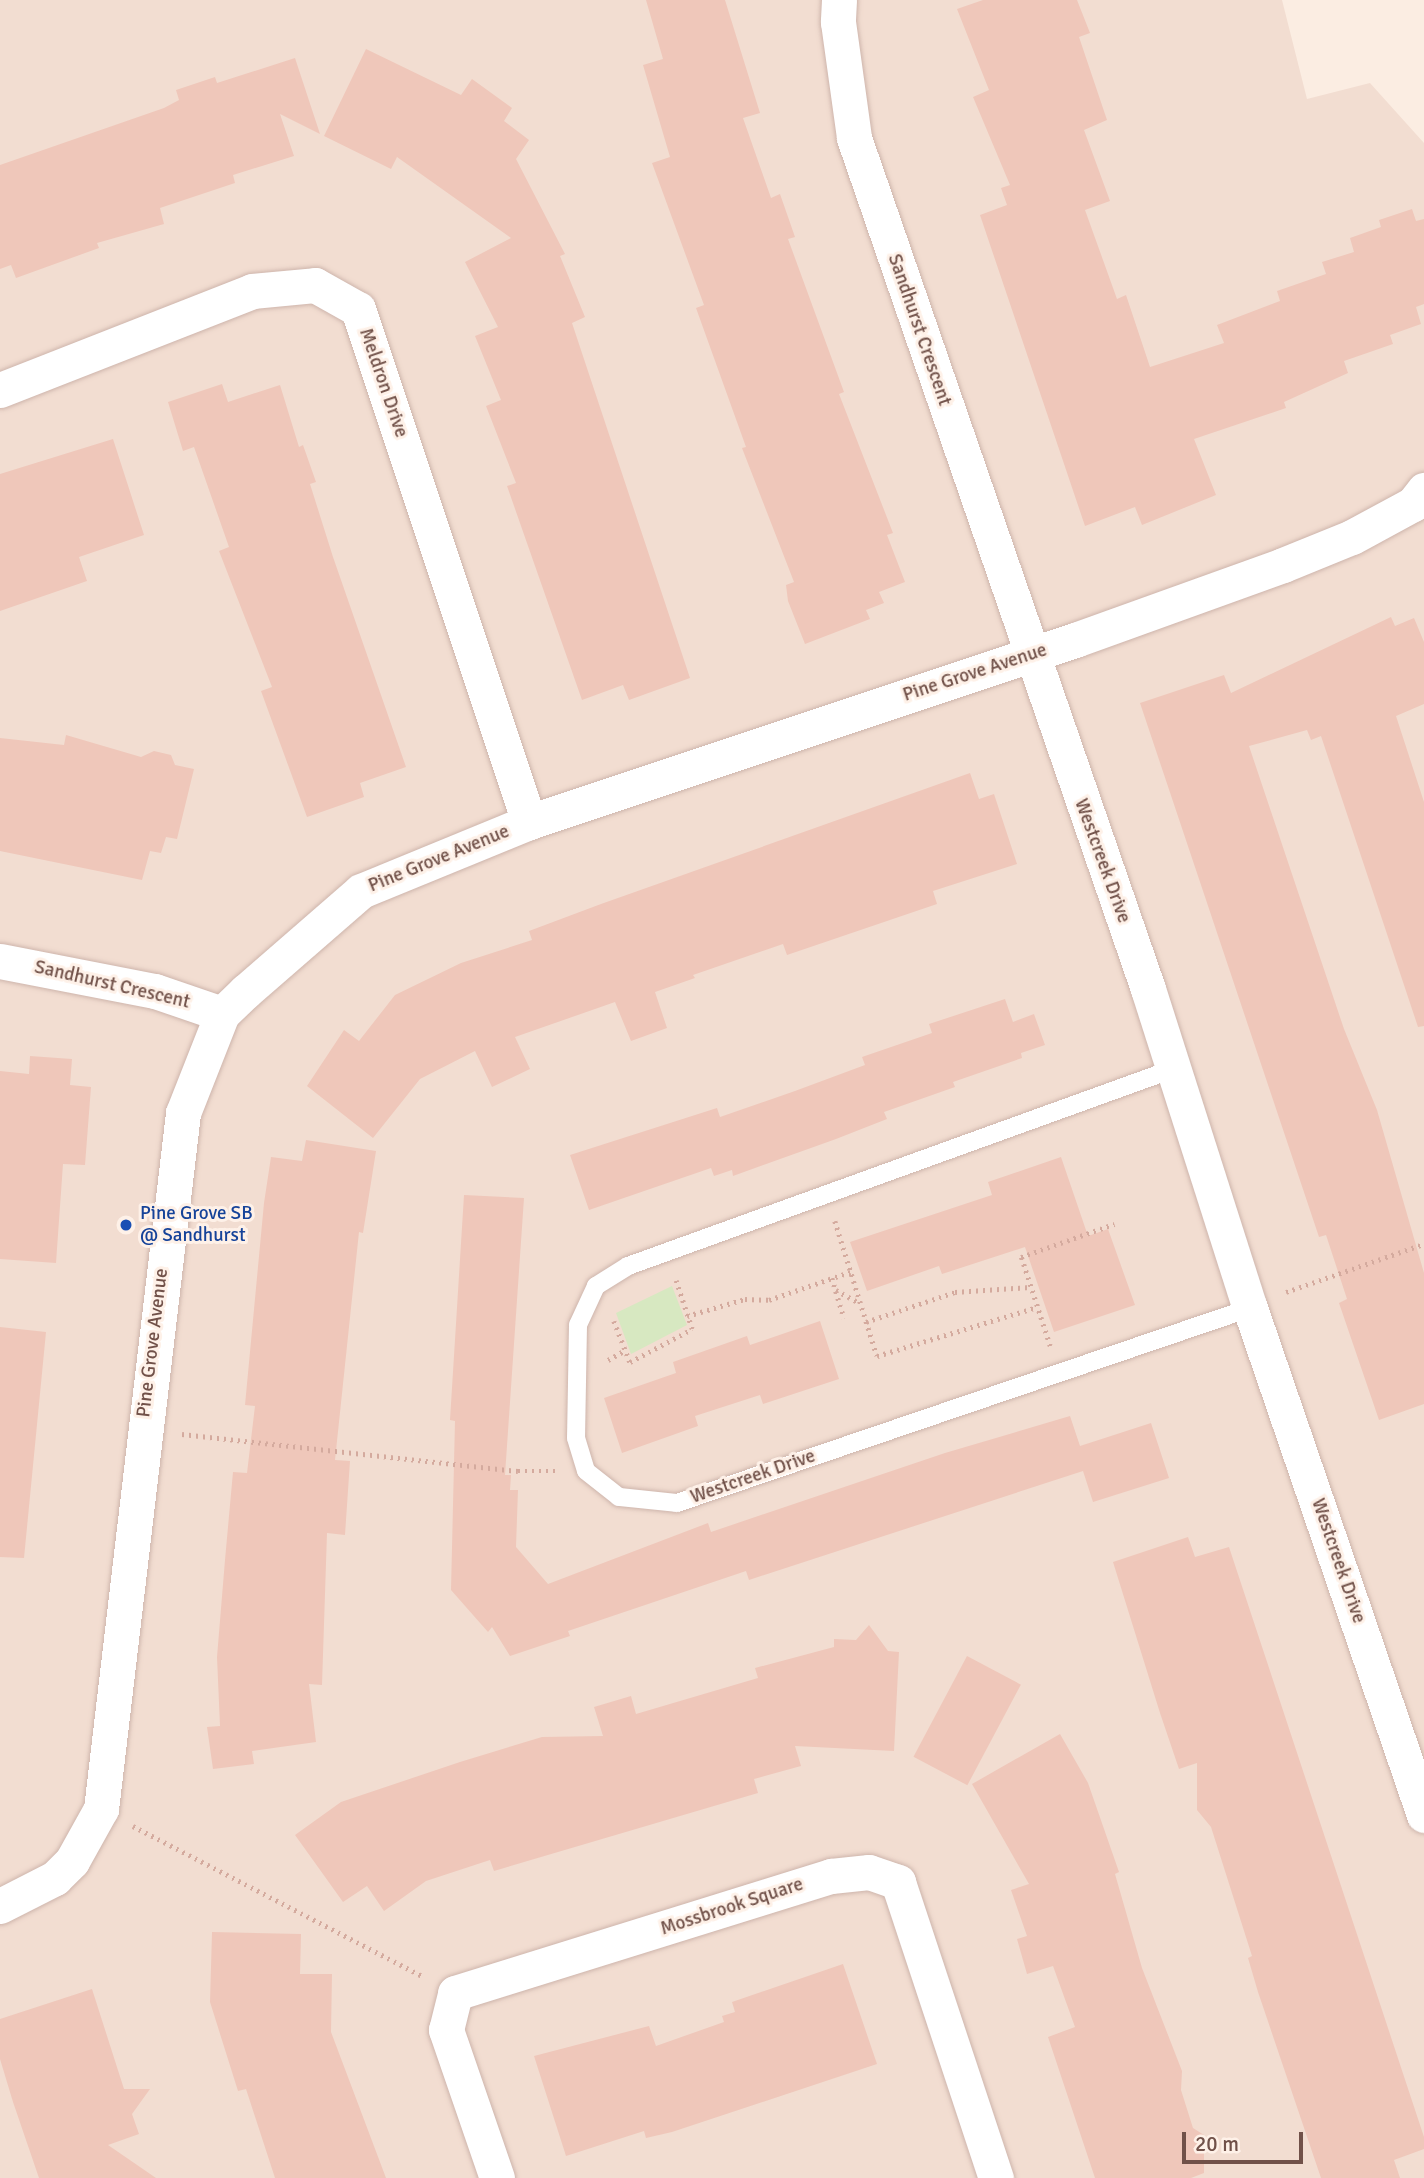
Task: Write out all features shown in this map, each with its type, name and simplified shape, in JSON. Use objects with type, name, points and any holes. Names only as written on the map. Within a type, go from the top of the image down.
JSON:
[{"type":"street","name":"Sandhurst Crescent","points":[[839,0],[838,22],[854,138],[1029,654]]},
{"type":"street","name":"Meldron Drive","points":[[0,390],[253,291],[315,285],[358,309],[529,822]]},
{"type":"street","name":"Pine Grove Avenue","points":[[0,1906],[55,1878],[72,1861],[101,1809],[142,1430],[183,1113],[222,1014],[360,891],[529,822],[1029,654],[1352,537],[1413,504],[1424,490]]},
{"type":"street","name":"Westcreek Drive","points":[[1029,654],[1172,1069],[1250,1308],[1414,1749],[1424,1815]]},
{"type":"street","name":"Sandhurst Crescent","points":[[0,961],[155,991],[222,1014]]},
{"type":"street","name":"Mossbrook Square","points":[[456,1993],[831,1875],[869,1872],[898,1882],[996,2178]]},
{"type":"street","points":[[456,1993],[446,2029],[497,2178]]},
{"type":"lane","points":[[586,1471],[576,1438],[578,1325],[596,1286],[616,1274],[827,1194],[1172,1069]]},
{"type":"lane","name":"Westcreek Drive","points":[[586,1471],[619,1497],[677,1503],[1250,1308]]},
{"type":"path","points":[[827,1194],[877,1356],[1037,1307]]},
{"type":"path","points":[[1059,1374],[1021,1257],[1114,1224]]},
{"type":"path","points":[[1250,1308],[1424,1244]]},
{"type":"path","points":[[687,1316],[745,1298],[769,1300],[850,1272]]},
{"type":"path","points":[[616,1274],[626,1304],[610,1310],[630,1363],[692,1329],[676,1280],[663,1286]]},
{"type":"path","points":[[832,1278],[844,1318]]},
{"type":"path","points":[[866,1322],[955,1292],[1030,1287]]},
{"type":"path","points":[[835,1290],[860,1304]]},
{"type":"path","points":[[142,1430],[518,1471],[586,1471]]},
{"type":"path","points":[[101,1809],[456,1993]]},
{"type":"shaded area","points":[[0,0],[1282,0],[1307,99],[1370,83],[1424,143],[1424,2178],[0,2178]]},
{"type":"green space","points":[[672,1286],[687,1325],[631,1354],[616,1313]]},
{"type":"building","points":[[646,0],[725,0],[760,113],[743,118],[771,198],[780,194],[795,237],[788,239],[844,392],[839,394],[893,533],[887,535],[905,582],[879,592],[884,603],[866,610],[870,619],[805,644],[788,601],[786,585],[794,582],[742,448],[746,447],[696,308],[704,305],[652,163],[670,157],[643,65],[663,59]]},
{"type":"building","points":[[983,0],[1077,0],[1090,33],[1079,37],[1107,120],[1084,130],[1110,201],[1085,210],[1117,299],[1126,295],[1150,367],[1224,343],[1217,325],[1280,301],[1277,291],[1326,274],[1322,262],[1354,252],[1350,238],[1381,227],[1379,220],[1412,209],[1416,221],[1424,219],[1424,304],[1416,307],[1421,324],[1390,335],[1393,344],[1344,361],[1348,373],[1284,402],[1286,408],[1194,439],[1216,495],[1142,525],[1135,507],[1085,526],[980,215],[1007,205],[1001,188],[1010,185],[973,97],[989,90],[957,9]]},
{"type":"building","points":[[366,49],[461,95],[472,79],[512,108],[504,121],[529,140],[516,159],[565,254],[560,256],[585,317],[572,323],[690,678],[629,700],[623,685],[582,700],[507,486],[516,483],[486,406],[501,400],[475,336],[498,327],[465,262],[511,238],[397,157],[391,169],[324,136]]},
{"type":"building","points":[[295,58],[320,134],[280,114],[294,156],[233,175],[235,183],[160,208],[164,224],[97,243],[99,248],[16,278],[11,265],[0,269],[0,165],[164,108],[179,100],[176,90],[215,77],[217,83]]},
{"type":"building","points":[[222,384],[228,402],[280,385],[299,447],[303,445],[316,482],[310,484],[333,557],[406,767],[360,783],[364,797],[307,817],[261,691],[272,687],[219,551],[229,547],[194,447],[183,451],[168,402]]},
{"type":"building","points":[[113,439],[144,535],[79,557],[87,581],[0,611],[0,474]]},
{"type":"building","points":[[1391,617],[1395,626],[1414,618],[1424,642],[1424,704],[1396,716],[1424,802],[1424,1026],[1418,1027],[1321,736],[1311,740],[1307,730],[1249,746],[1344,1029],[1377,1110],[1424,1273],[1424,1404],[1379,1420],[1339,1303],[1347,1299],[1326,1235],[1319,1237],[1140,703],[1224,675],[1231,693]]},
{"type":"building","points":[[66,735],[141,757],[154,751],[171,755],[175,765],[194,769],[177,839],[166,837],[161,853],[150,851],[142,880],[0,851],[0,738],[64,745]]},
{"type":"building","points":[[970,773],[979,799],[994,794],[1017,864],[933,891],[937,904],[787,955],[783,944],[693,975],[695,978],[655,992],[667,1028],[631,1041],[615,1002],[515,1037],[530,1069],[492,1087],[475,1051],[420,1079],[373,1138],[307,1086],[344,1030],[359,1041],[395,995],[461,963],[532,940],[529,931],[601,904]]},
{"type":"building","points":[[1005,999],[1013,1022],[1034,1014],[1045,1045],[1021,1053],[1022,1058],[953,1082],[955,1087],[884,1112],[887,1119],[836,1139],[733,1176],[732,1170],[714,1176],[711,1168],[589,1210],[570,1155],[717,1108],[720,1117],[795,1091],[865,1065],[862,1057],[932,1033],[929,1024]]},
{"type":"building","points":[[30,1056],[72,1059],[70,1085],[91,1087],[85,1165],[63,1164],[56,1263],[0,1259],[0,1071],[29,1074]]},
{"type":"building","points":[[306,1140],[376,1151],[363,1233],[359,1232],[335,1460],[350,1461],[345,1535],[327,1533],[322,1685],[309,1684],[316,1742],[252,1751],[254,1764],[213,1769],[207,1727],[220,1726],[217,1657],[233,1472],[247,1473],[255,1406],[245,1405],[264,1203],[271,1157],[302,1161]]},
{"type":"building","points":[[1061,1157],[1088,1236],[1108,1229],[1135,1305],[1054,1332],[1025,1247],[942,1274],[939,1266],[867,1291],[850,1242],[992,1195],[988,1182]]},
{"type":"building","points":[[464,1195],[524,1198],[505,1475],[511,1475],[510,1490],[518,1490],[516,1547],[548,1584],[708,1523],[711,1532],[945,1453],[1070,1416],[1080,1446],[1151,1423],[1169,1478],[1093,1502],[1083,1471],[749,1580],[746,1571],[568,1631],[570,1636],[510,1656],[492,1627],[488,1632],[451,1590],[455,1421],[450,1420]]},
{"type":"building","points":[[820,1321],[839,1379],[763,1404],[760,1395],[695,1416],[698,1426],[622,1453],[604,1398],[676,1373],[673,1362],[747,1336],[750,1345]]},
{"type":"building","points":[[0,1327],[46,1332],[24,1558],[0,1557]]},
{"type":"building","points":[[1188,1537],[1195,1557],[1229,1547],[1424,2137],[1424,2149],[1394,2160],[1400,2178],[1321,2178],[1258,1992],[1248,1958],[1252,1956],[1211,1827],[1197,1810],[1197,1763],[1179,1769],[1160,1713],[1113,1562]]},
{"type":"building","points":[[869,1625],[888,1651],[899,1652],[894,1751],[795,1746],[801,1766],[754,1779],[758,1793],[494,1871],[490,1860],[426,1881],[384,1911],[367,1886],[343,1902],[295,1835],[341,1802],[460,1762],[542,1737],[603,1736],[594,1707],[631,1696],[636,1714],[758,1678],[755,1668],[834,1647],[834,1639],[856,1640]]},
{"type":"building","points":[[967,1656],[1021,1685],[967,1785],[913,1757]]},
{"type":"building","points":[[1060,1734],[1088,1783],[1119,1872],[1115,1874],[1142,1968],[1182,2071],[1181,2090],[1193,2128],[1204,2135],[1204,2173],[1191,2178],[1095,2178],[1048,2037],[1075,2027],[1053,1966],[1027,1974],[1017,1939],[1027,1936],[1011,1890],[1029,1884],[972,1784]]},
{"type":"building","points":[[212,1932],[301,1934],[300,1974],[332,1974],[331,2032],[386,2178],[275,2178],[246,2089],[238,2091],[210,2002]]},
{"type":"building","points":[[843,1964],[877,2064],[672,2132],[646,2138],[644,2131],[566,2156],[534,2056],[649,2026],[656,2046],[724,2022],[722,2016],[735,2012],[732,2002]]},
{"type":"building","points":[[92,1989],[124,2089],[150,2089],[132,2114],[139,2134],[108,2145],[156,2178],[39,2178],[13,2102],[0,2059],[0,2019]]},
{"type":"place","name":"Pine Grove SB @ Sandhurst","points":[[126,1225]]}]
